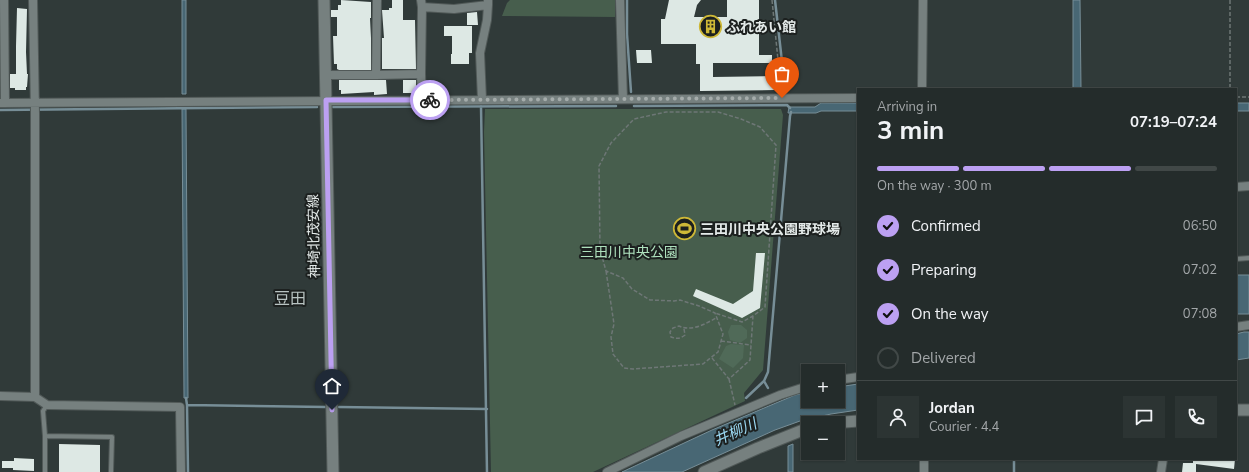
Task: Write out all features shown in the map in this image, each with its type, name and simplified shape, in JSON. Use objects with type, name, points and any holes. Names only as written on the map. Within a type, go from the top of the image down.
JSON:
[{"type":"main road","name":"神埼北茂安線","points":[[324,0],[333,472]]},
{"type":"main road","points":[[1237,410],[1249,410]]},
{"type":"main road","points":[[845,422],[857,420]]},
{"type":"main road","points":[[704,472],[801,431]]},
{"type":"street","points":[[33,0],[35,113],[35,397]]},
{"type":"street","points":[[376,75],[377,0]]},
{"type":"street","points":[[620,0],[623,99]]},
{"type":"street","points":[[922,0],[922,88]]},
{"type":"street","points":[[422,100],[421,3],[454,9],[488,2],[487,20],[480,53],[482,100]]},
{"type":"street","points":[[2,3],[2,103],[857,98]]},
{"type":"street","points":[[326,75],[421,74]]},
{"type":"street","points":[[1237,187],[1249,186]]},
{"type":"street","points":[[1237,327],[1249,325]]},
{"type":"street","points":[[845,379],[857,377]]},
{"type":"street","points":[[607,472],[681,436],[780,394],[801,388]]},
{"type":"street","points":[[0,396],[35,397],[48,405],[180,407],[181,472]]},
{"type":"street","points":[[924,460],[924,472]]},
{"type":"street","points":[[1162,472],[1163,460]]},
{"type":"lane","points":[[1237,259],[1249,258]]},
{"type":"lane","points":[[45,472],[43,411],[48,405]]},
{"type":"lane","points":[[45,436],[112,437],[111,472]]},
{"type":"path","points":[[772,0],[782,98]]},
{"type":"path","points":[[1230,0],[1230,88]]},
{"type":"path","points":[[1237,97],[1249,97]]},
{"type":"path","points":[[606,271],[622,278],[632,289],[650,300],[680,300],[742,322],[765,307],[776,145],[760,127],[741,119],[718,112],[666,112],[634,119],[611,143],[599,166],[600,249],[606,271],[614,324],[610,337],[613,354],[624,368],[633,369],[703,364],[718,352],[723,334],[715,313]]},
{"type":"path","points":[[729,379],[750,360],[753,316]]},
{"type":"path","points":[[684,329],[685,335],[681,338],[676,339],[671,337],[670,332],[673,328],[678,326],[684,329],[700,326],[716,318]]},
{"type":"path","points":[[721,341],[751,344]]},
{"type":"path","points":[[711,357],[729,379],[737,413]]},
{"type":"green space","points":[[510,0],[615,0],[615,17],[502,16],[507,3]]},
{"type":"green space","name":"三田川中央公園","points":[[485,109],[781,109],[783,115],[763,370],[744,393],[745,401],[593,472],[491,472],[484,132]]},
{"type":"green space","points":[[731,325],[741,325],[747,330],[747,338],[740,343],[730,340],[728,332]]},
{"type":"green space","points":[[731,344],[744,345],[743,358],[733,368],[719,359],[726,346]]},
{"type":"water","points":[[182,0],[186,0],[186,94],[182,94]]},
{"type":"water","points":[[1073,0],[1080,0],[1081,88],[1073,88]]},
{"type":"water","points":[[821,103],[857,103],[857,111],[788,113],[789,107],[815,107]]},
{"type":"water","points":[[1237,103],[1249,103],[1249,111],[1237,111]]},
{"type":"water","points":[[182,109],[186,109],[188,398],[184,398]]},
{"type":"water","points":[[1237,275],[1249,275],[1249,314],[1237,314]]},
{"type":"water","points":[[1249,332],[1249,358],[1237,360],[1237,334]]},
{"type":"water","name":"井柳川","points":[[857,384],[857,410],[822,416],[801,416],[801,421],[775,430],[682,472],[622,472],[712,430],[801,394],[801,408],[845,408],[845,386]]},
{"type":"water","points":[[793,444],[793,472],[788,472],[788,446]]},
{"type":"building","points":[[341,0],[371,2],[371,70],[339,70],[337,69],[337,64],[334,64],[333,36],[337,36],[337,17],[331,17],[331,10],[338,10],[338,5],[341,5]]},
{"type":"building","points":[[392,0],[403,0],[403,20],[415,20],[416,69],[382,69],[382,38],[384,38],[382,10],[389,10],[389,8],[392,8]]},
{"type":"building","points":[[669,0],[701,0],[697,5],[694,17],[727,17],[727,0],[759,0],[759,55],[772,55],[772,63],[713,63],[713,77],[775,76],[775,90],[700,91],[700,64],[696,64],[696,44],[661,44],[661,19],[665,19]]},
{"type":"building","points":[[17,8],[27,9],[26,52],[28,74],[26,90],[15,90],[15,88],[10,88],[10,74],[16,74]]},
{"type":"building","points":[[477,12],[478,25],[467,25],[467,13]]},
{"type":"building","points":[[444,26],[472,26],[472,53],[469,53],[469,64],[451,64],[452,36],[444,36]]},
{"type":"building","points":[[636,50],[651,50],[652,63],[637,63]]},
{"type":"building","points":[[339,80],[386,80],[387,94],[374,95],[374,92],[341,94],[341,90],[339,90]]},
{"type":"building","points":[[403,80],[416,80],[416,93],[403,93]]},
{"type":"building","points":[[756,253],[765,253],[760,308],[742,318],[693,296],[696,289],[733,304],[753,291]]},
{"type":"building","points":[[59,444],[100,445],[100,472],[59,472]]},
{"type":"building","points":[[14,458],[34,459],[34,471],[2,468],[2,461],[14,461]]},
{"type":"building","points":[[1193,460],[1235,460],[1234,469],[1196,464],[1196,472],[1182,472],[1183,463],[1193,463]]},
{"type":"waterway","points":[[627,0],[627,34],[631,92]]},
{"type":"waterway","points":[[775,0],[785,88]]},
{"type":"waterway","points":[[634,106],[787,105],[790,108]]},
{"type":"waterway","points":[[481,106],[487,472]]},
{"type":"waterway","points":[[333,107],[616,106]]},
{"type":"waterway","points":[[0,110],[317,107]]},
{"type":"waterway","points":[[768,388],[764,381],[768,372],[791,112]]},
{"type":"waterway","points":[[746,398],[764,381]]},
{"type":"waterway","points":[[186,398],[188,472]]},
{"type":"waterway","points":[[187,405],[326,407]]},
{"type":"waterway","points":[[339,407],[487,409]]},
{"type":"waterway","points":[[1014,460],[1014,472]]},
{"type":"way so far","points":[[430,100],[782,98]]},
{"type":"place","name":"ふれあい館","points":[[710,27]]},
{"type":"place","name":"三田川中央公園野球場","points":[[685,229]]},
{"type":"district","name":"豆田","points":[[290,299]]},
{"type":"route","points":[[332,410],[326,100],[430,100]]}]
